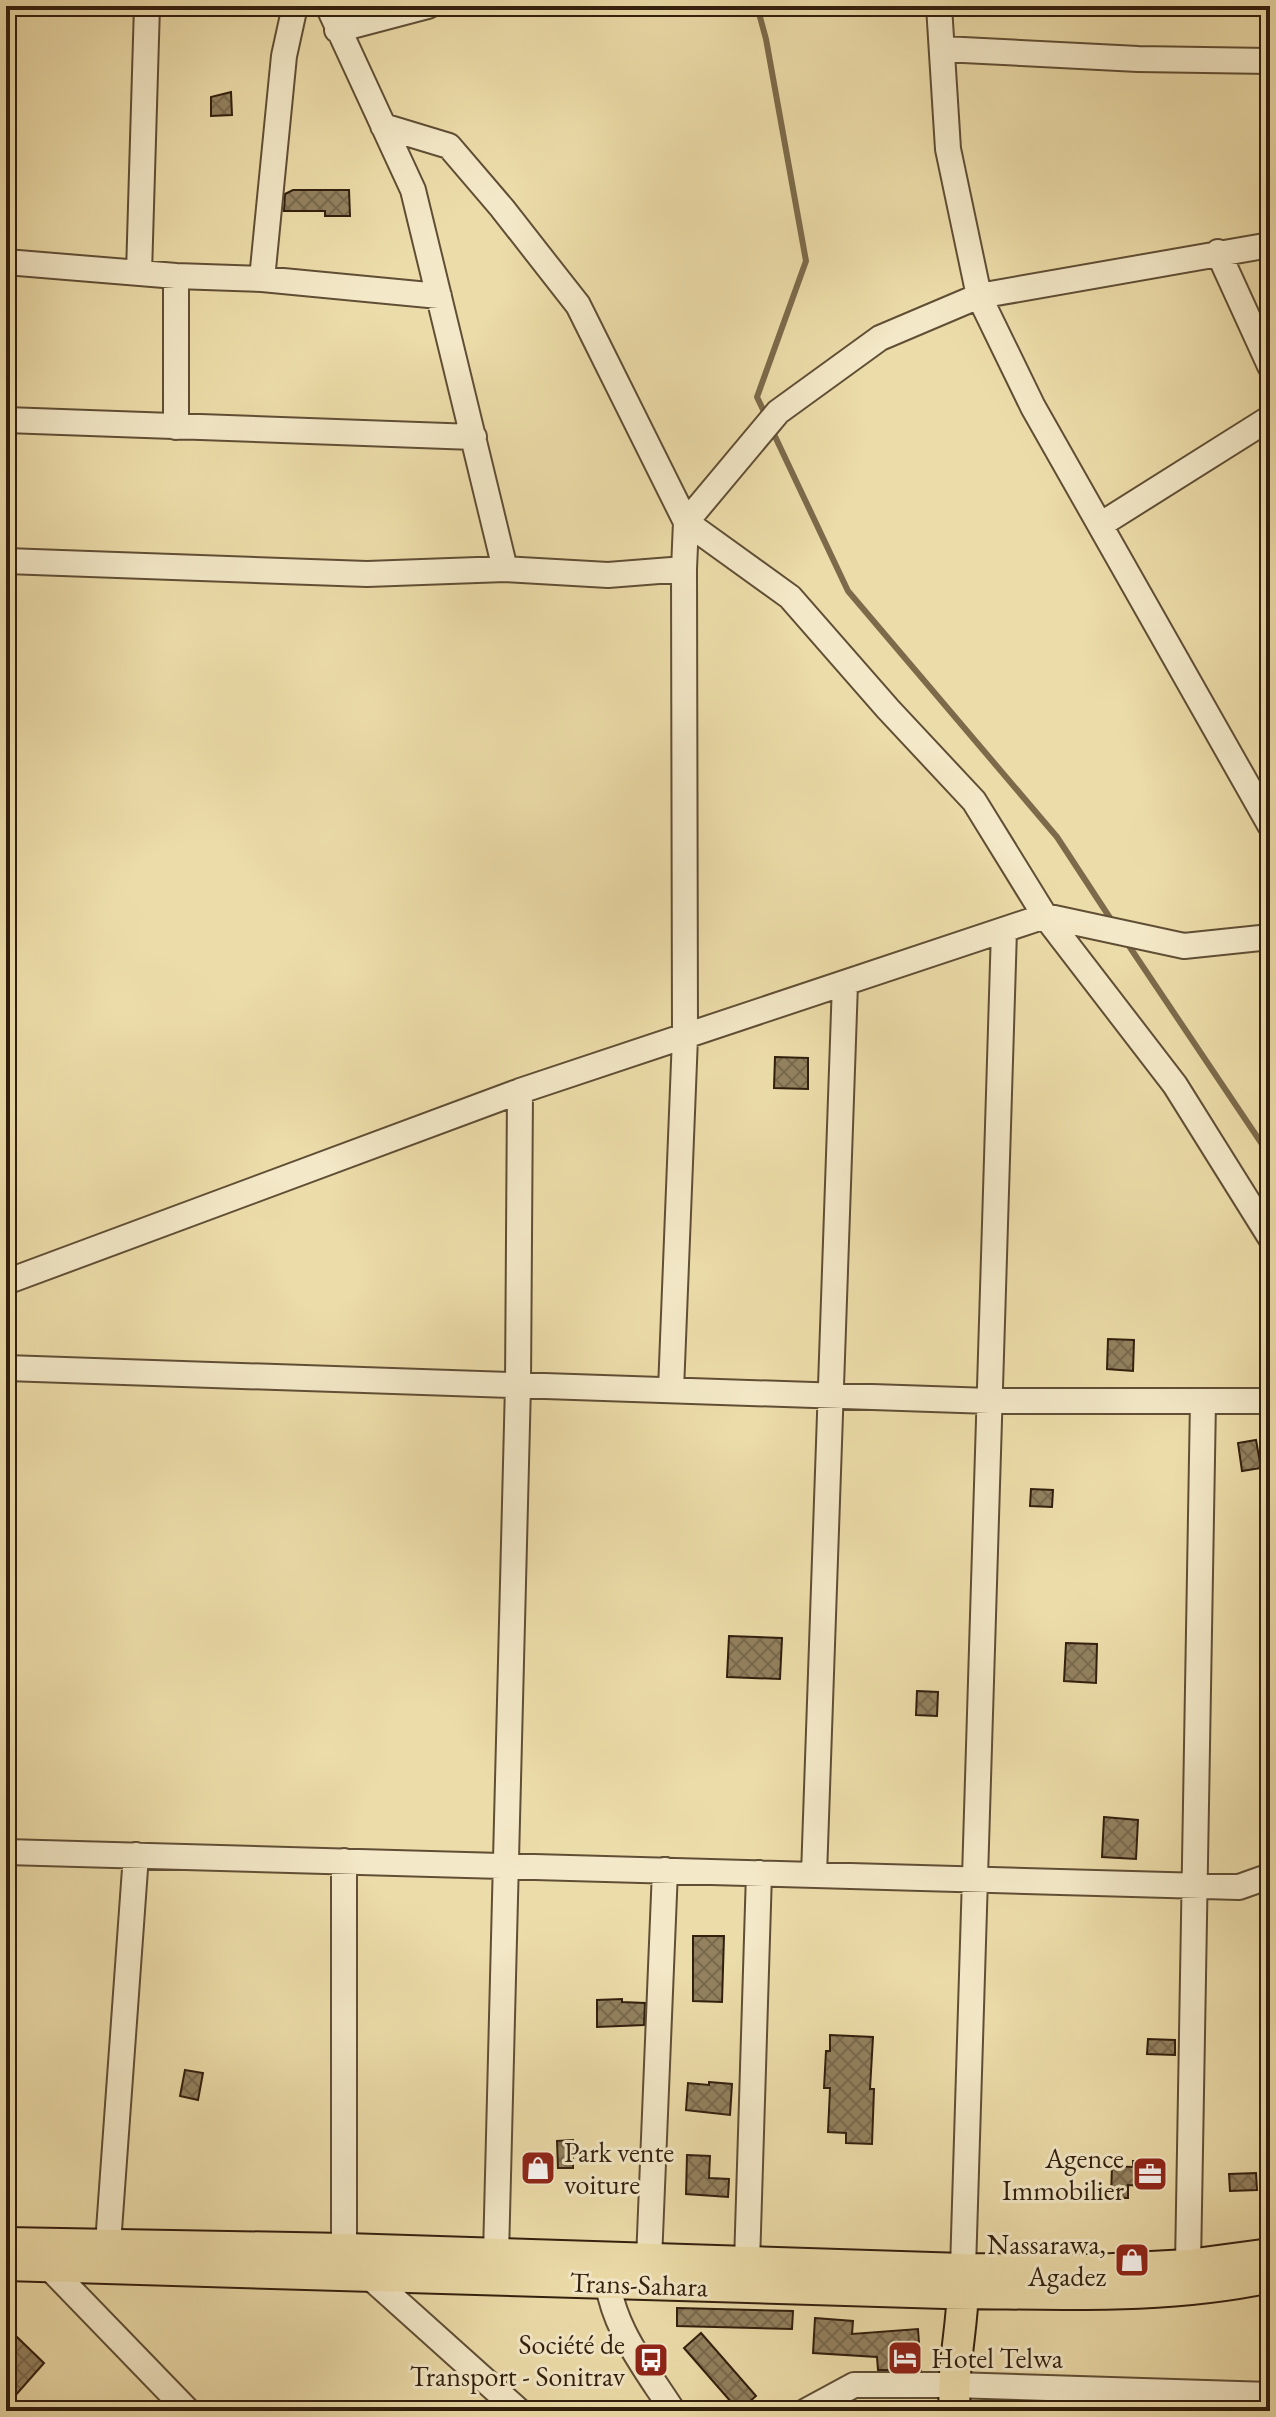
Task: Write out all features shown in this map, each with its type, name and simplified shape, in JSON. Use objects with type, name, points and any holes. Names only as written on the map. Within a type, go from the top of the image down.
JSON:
[{"type":"main road","name":"Trans-Sahara","points":[[17,2244],[108,2244],[354,2268],[496,2255],[606,2270],[649,2260],[747,2263],[1084,2294],[1182,2291],[1270,2277]]},
{"type":"main road","name":"Trans-Sahara","points":[[6,2265],[606,2270],[964,2281],[1188,2265],[1270,2254]]},
{"type":"main road","points":[[954,2398],[964,2281]]},
{"type":"street","points":[[139,273],[147,6]]},
{"type":"street","points":[[262,279],[284,56],[295,6]]},
{"type":"street","points":[[328,6],[413,190],[505,569]]},
{"type":"street","points":[[337,30],[428,6]]},
{"type":"street","points":[[939,6],[948,149],[979,296],[1033,407],[1100,525],[1260,784],[1270,825]]},
{"type":"street","points":[[943,49],[1138,59],[1270,61]]},
{"type":"street","points":[[383,126],[449,146],[502,208],[578,305],[686,522],[790,597],[974,801],[1045,916],[1175,1085],[1270,1237]]},
{"type":"street","points":[[671,1390],[685,1037],[686,522],[778,412],[880,338],[979,296],[1270,245]]},
{"type":"street","points":[[1218,252],[1270,366]]},
{"type":"street","points":[[6,262],[176,276],[262,279],[439,296]]},
{"type":"street","points":[[176,276],[176,427]]},
{"type":"street","points":[[1100,525],[1270,418]]},
{"type":"street","points":[[6,420],[474,437]]},
{"type":"street","points":[[6,561],[367,574],[505,569],[608,575],[684,569]]},
{"type":"street","points":[[6,1282],[520,1091],[1045,916],[1184,946],[1270,937]]},
{"type":"street","points":[[964,2281],[1004,930]]},
{"type":"street","points":[[814,1875],[845,983]]},
{"type":"street","points":[[496,2255],[518,1385],[520,1091]]},
{"type":"street","points":[[6,1368],[990,1401],[1270,1401]]},
{"type":"street","points":[[1188,2265],[1203,1401]]},
{"type":"street","points":[[6,1852],[1239,1887],[1270,1876]]},
{"type":"street","points":[[108,2244],[136,1855]]},
{"type":"street","points":[[344,1861],[354,2268],[519,2411]]},
{"type":"street","points":[[649,2260],[665,1870]]},
{"type":"street","points":[[747,2263],[759,1873]]},
{"type":"street","points":[[17,2244],[48,2267],[188,2411]]},
{"type":"street","points":[[606,2270],[612,2309],[622,2334],[673,2411]]},
{"type":"street","points":[[806,2411],[854,2385],[954,2398],[1270,2395]]},
{"type":"building","points":[[231,92],[232,115],[211,116],[211,97]]},
{"type":"building","points":[[293,190],[349,190],[350,216],[325,216],[325,211],[284,211],[285,194]]},
{"type":"building","points":[[775,1057],[808,1058],[808,1089],[774,1088]]},
{"type":"building","points":[[1108,1339],[1134,1340],[1133,1371],[1107,1369]]},
{"type":"building","points":[[1256,1440],[1261,1468],[1242,1471],[1238,1443]]},
{"type":"building","points":[[1031,1489],[1053,1490],[1052,1507],[1030,1506]]},
{"type":"building","points":[[729,1636],[782,1638],[780,1679],[727,1677]]},
{"type":"building","points":[[1066,1643],[1097,1644],[1096,1683],[1064,1681]]},
{"type":"building","points":[[917,1691],[938,1692],[937,1716],[916,1715]]},
{"type":"building","points":[[1104,1817],[1138,1820],[1136,1859],[1102,1857]]},
{"type":"building","points":[[693,1936],[724,1936],[722,2002],[693,2001]]},
{"type":"building","points":[[622,1999],[622,2002],[645,2003],[644,2025],[597,2027],[597,2000]]},
{"type":"building","points":[[830,2035],[873,2037],[870,2089],[874,2089],[872,2144],[846,2143],[846,2133],[828,2132],[830,2088],[824,2088]]},
{"type":"building","points":[[1148,2039],[1175,2040],[1175,2055],[1147,2054]]},
{"type":"building","points":[[185,2070],[203,2073],[198,2100],[180,2096]]},
{"type":"building","points":[[709,2082],[732,2084],[730,2115],[686,2110],[688,2083],[709,2085]]},
{"type":"building","points":[[573,2140],[573,2168],[558,2168],[557,2141]]},
{"type":"building","points":[[687,2155],[710,2156],[709,2178],[729,2179],[728,2197],[686,2194]]},
{"type":"building","points":[[1133,2161],[1164,2163],[1163,2187],[1128,2185],[1128,2198],[1111,2198],[1112,2166],[1133,2167]]},
{"type":"building","points":[[1256,2173],[1257,2190],[1230,2191],[1229,2174]]},
{"type":"building","points":[[677,2308],[793,2311],[792,2329],[677,2326]]},
{"type":"building","points":[[815,2318],[853,2321],[852,2334],[918,2329],[921,2370],[878,2370],[877,2357],[813,2353]]},
{"type":"building","points":[[701,2333],[756,2396],[739,2411],[684,2348]]},
{"type":"building","points":[[17,2337],[44,2363],[14,2397],[6,2389],[6,2352]]},
{"type":"waterway","points":[[757,6],[766,39],[806,261],[757,397],[766,416]]},
{"type":"waterway","points":[[772,430],[848,591],[1057,837],[1114,924]]},
{"type":"waterway","points":[[1125,940],[1270,1156]]},
{"type":"place","name":"Park vente voiture","points":[[538,2168]]},
{"type":"place","name":"Agence Immobilier","points":[[1150,2174]]},
{"type":"place","name":"Nassarawa, Agadez","points":[[1132,2260]]},
{"type":"place","name":"Hotel Telwa","points":[[905,2358]]},
{"type":"place","name":"Société de Transport - Sonitrav","points":[[651,2360]]}]
